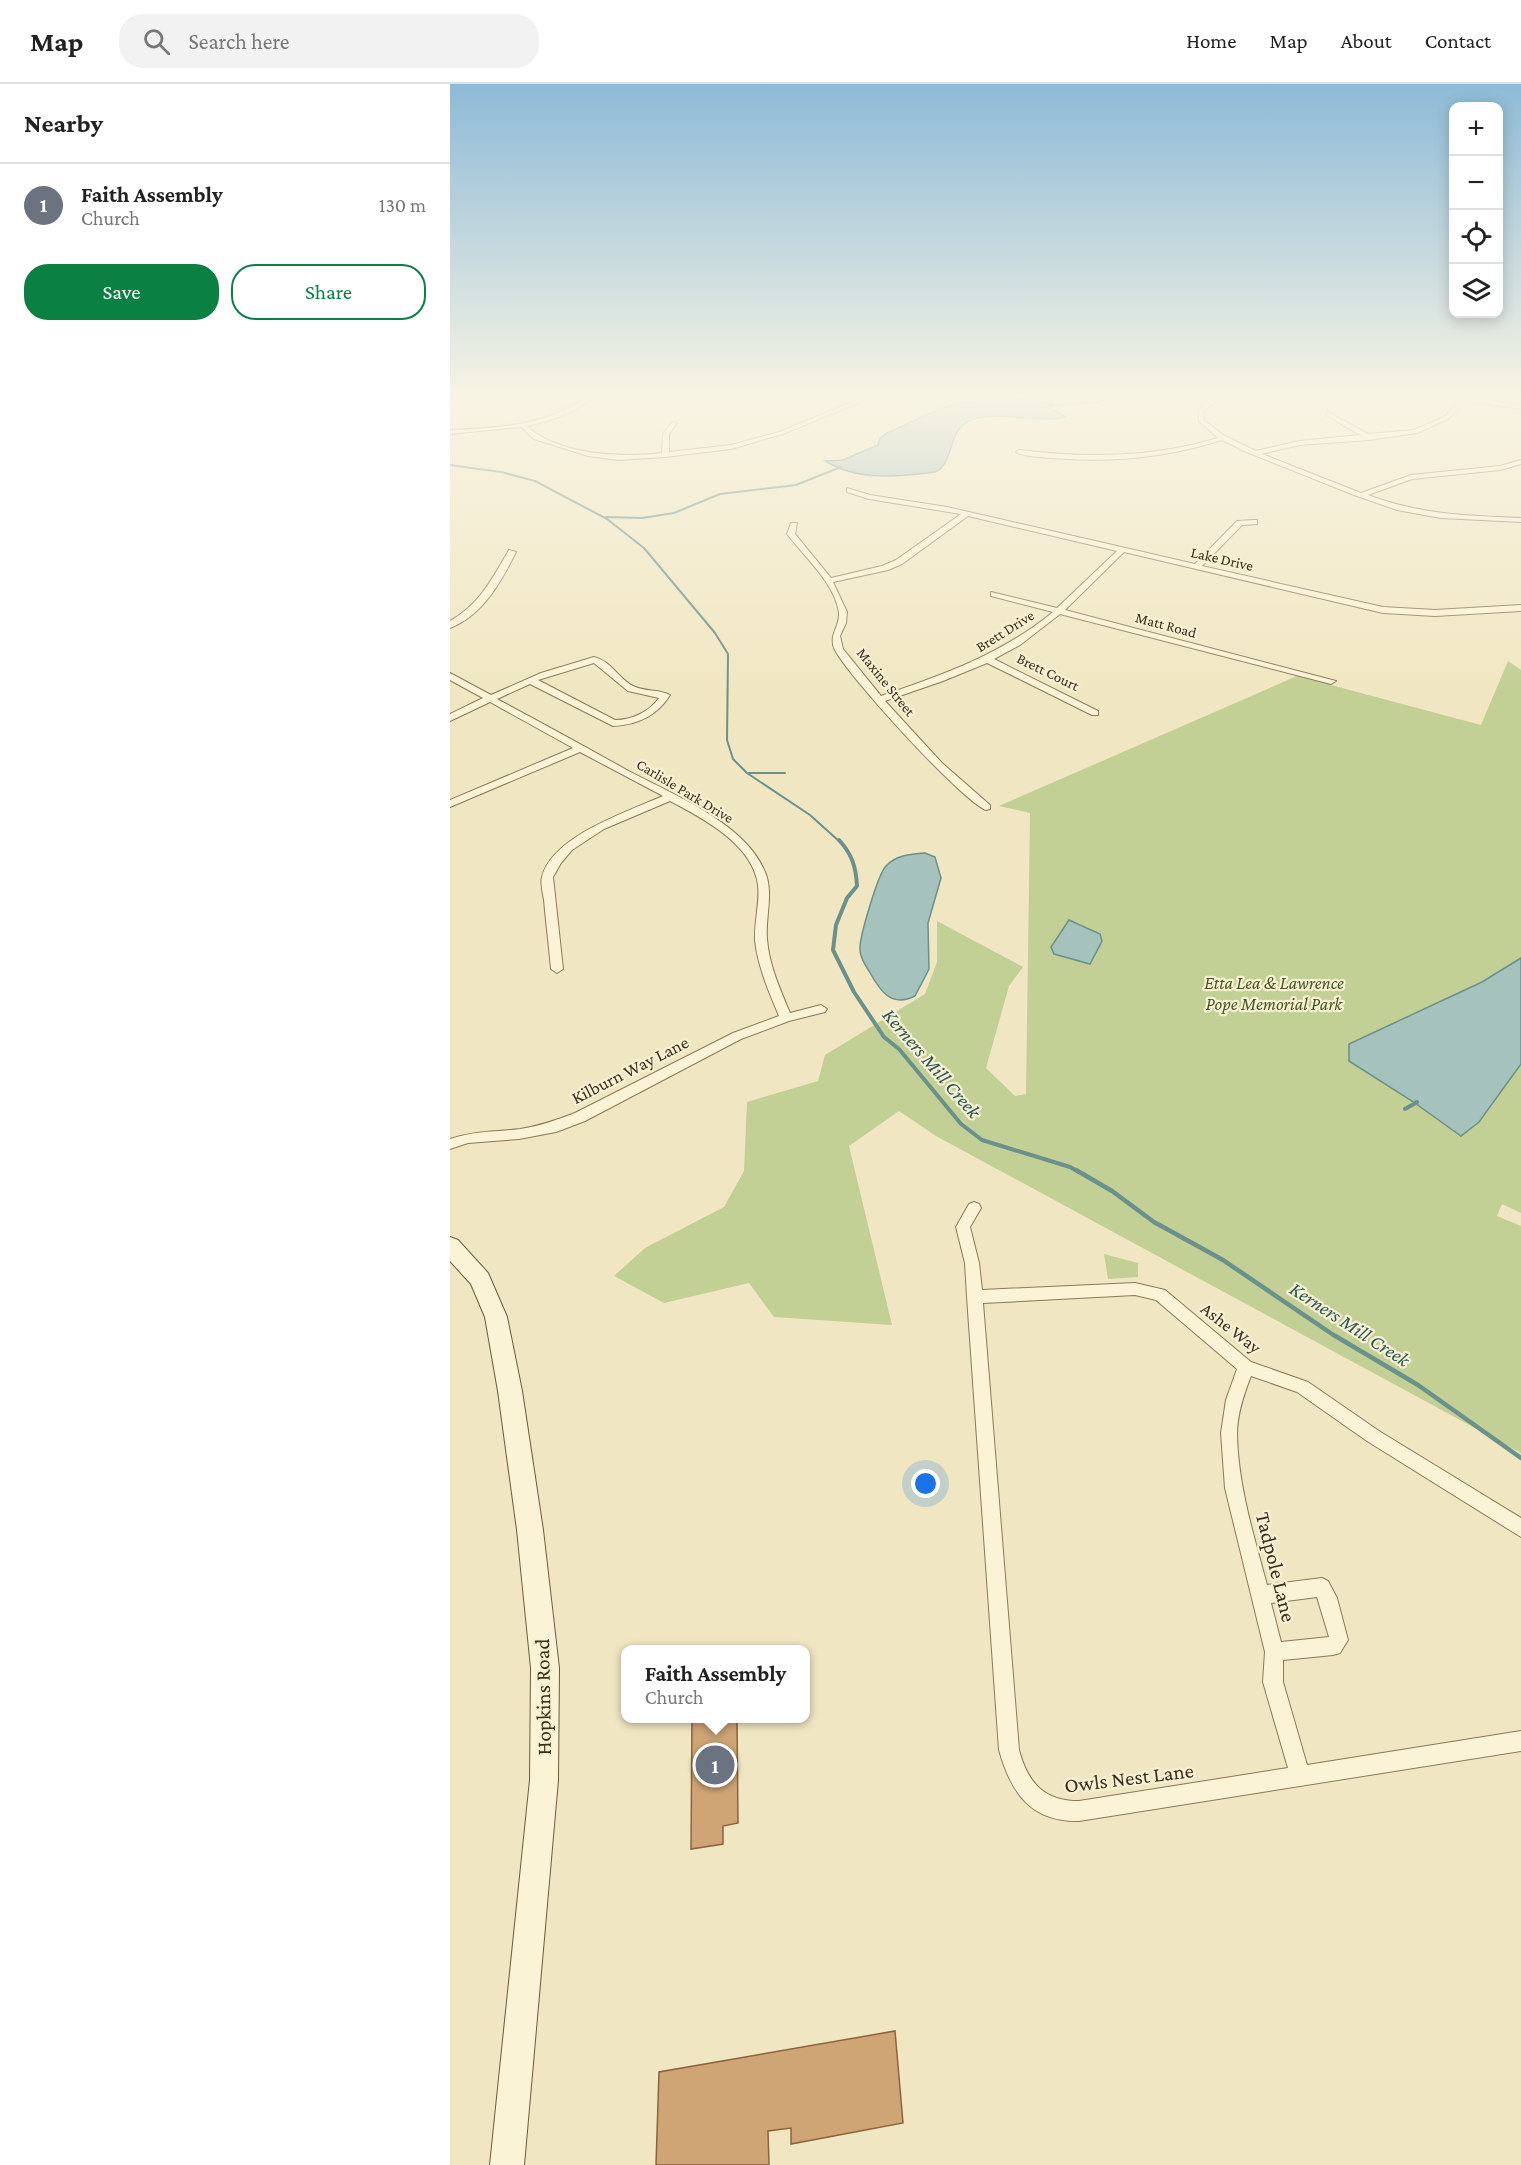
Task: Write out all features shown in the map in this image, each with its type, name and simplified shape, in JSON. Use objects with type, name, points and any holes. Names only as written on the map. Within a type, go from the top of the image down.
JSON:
[{"type":"main road","name":"Hopkins Road","points":[[450,1246],[480,1279],[496,1317],[510,1391],[530,1530],[545,1668],[543,1780],[507,2165]]},
{"type":"street","name":"Lake Drive","points":[[853,491],[869,497],[966,514],[1123,549],[1383,610],[1435,613],[1521,608]]},
{"type":"street","points":[[1352,491],[1394,507],[1434,515],[1521,520]]},
{"type":"street","points":[[1362,495],[1373,491]]},
{"type":"street","points":[[828,581],[885,568],[899,562],[966,514]]},
{"type":"street","points":[[1197,566],[1240,524],[1254,522]]},
{"type":"street","name":"Maxine Street","points":[[794,525],[791,534],[828,581],[843,610],[843,621],[836,636],[839,649],[879,700],[938,765],[986,807]]},
{"type":"street","name":"Brett Drive","points":[[879,700],[955,674],[987,659],[1034,631],[1123,549]]},
{"type":"street","points":[[450,625],[483,602],[512,552]]},
{"type":"street","name":"Matt Road","points":[[994,594],[1331,681]]},
{"type":"street","name":"Brett Court","points":[[987,659],[1095,713]]},
{"type":"street","points":[[450,718],[530,680],[552,671],[594,660],[605,664],[612,675],[624,685],[641,693],[665,695],[652,711],[627,722],[613,723],[530,680]]},
{"type":"street","name":"Carlisle Park Drive","points":[[450,676],[670,797],[717,825],[740,845],[753,860],[760,873],[764,891],[760,916],[764,956],[768,975],[786,1018]]},
{"type":"street","points":[[450,804],[580,748]]},
{"type":"street","points":[[557,969],[547,877],[553,864],[575,841],[670,797]]},
{"type":"street","name":"Kilburn Way Lane","points":[[450,1144],[468,1138],[519,1134],[551,1128],[580,1117],[737,1036],[786,1018],[821,1009]]},
{"type":"street","points":[[974,1208],[963,1227],[972,1263],[975,1297]]},
{"type":"street","name":"Ashe Way","points":[[975,1297],[1135,1289],[1160,1295],[1246,1367],[1302,1387],[1373,1436],[1521,1528]]},
{"type":"street","name":"Owls Nest Lane","points":[[975,1297],[1009,1750],[1013,1768],[1021,1783],[1036,1798],[1055,1810],[1079,1811],[1521,1741]]},
{"type":"street","name":"Tadpole Lane","points":[[1246,1367],[1234,1400],[1229,1433],[1234,1488],[1274,1652],[1273,1682],[1300,1776]]},
{"type":"street","points":[[1260,1595],[1322,1587],[1328,1598],[1339,1640],[1334,1646],[1274,1652]]},
{"type":"green space","name":"Etta Lea & Lawrence Pope Memorial Park","points":[[1508,661],[1521,670],[1521,1213],[1502,1204],[1497,1216],[1521,1226],[1521,1453],[936,1136],[899,1111],[849,1146],[892,1325],[774,1317],[749,1283],[664,1303],[614,1276],[645,1248],[724,1207],[744,1171],[747,1102],[818,1081],[825,1055],[925,994],[937,962],[937,921],[1023,967],[1009,986],[986,1068],[1015,1096],[1026,1094],[1030,813],[999,806],[1297,676],[1481,725]]},
{"type":"green space","points":[[1104,1254],[1138,1263],[1138,1277],[1108,1279]]},
{"type":"water","points":[[925,853],[935,857],[941,878],[928,923],[929,969],[915,996],[907,999],[893,999],[877,985],[860,953],[866,920],[874,893],[886,866],[899,857]]},
{"type":"water","points":[[1069,920],[1100,934],[1102,941],[1090,964],[1054,954],[1051,947]]},
{"type":"water","points":[[1521,958],[1521,1064],[1479,1122],[1461,1136],[1412,1101],[1349,1061],[1349,1044],[1482,982]]},
{"type":"building","points":[[692,1723],[737,1723],[738,1823],[723,1826],[723,1844],[691,1849]]},
{"type":"building","points":[[895,2031],[903,2123],[791,2144],[791,2128],[768,2131],[769,2165],[656,2165],[659,2072]]},
{"type":"waterway","name":"Kerners Mill Creek","points":[[554,491],[607,519],[644,548],[715,633],[728,654],[727,740],[733,759],[747,773],[810,815],[840,842]]},
{"type":"waterway","points":[[606,517],[642,518],[674,513],[720,494],[744,491]]},
{"type":"waterway","points":[[749,773],[785,773]]},
{"type":"waterway","name":"Kerners Mill Creek","points":[[839,840],[852,861],[857,886],[847,898],[836,925],[833,950],[854,992],[884,1037],[899,1049],[961,1124],[982,1140],[1070,1167],[1079,1172]]},
{"type":"waterway","points":[[1405,1109],[1417,1102]]},
{"type":"waterway","name":"Kerners Mill Creek","points":[[1076,1170],[1112,1191],[1154,1222],[1223,1260],[1332,1334],[1418,1385],[1521,1458]]},
{"type":"place","name":"Faith Assembly","points":[[715,1765]]}]
